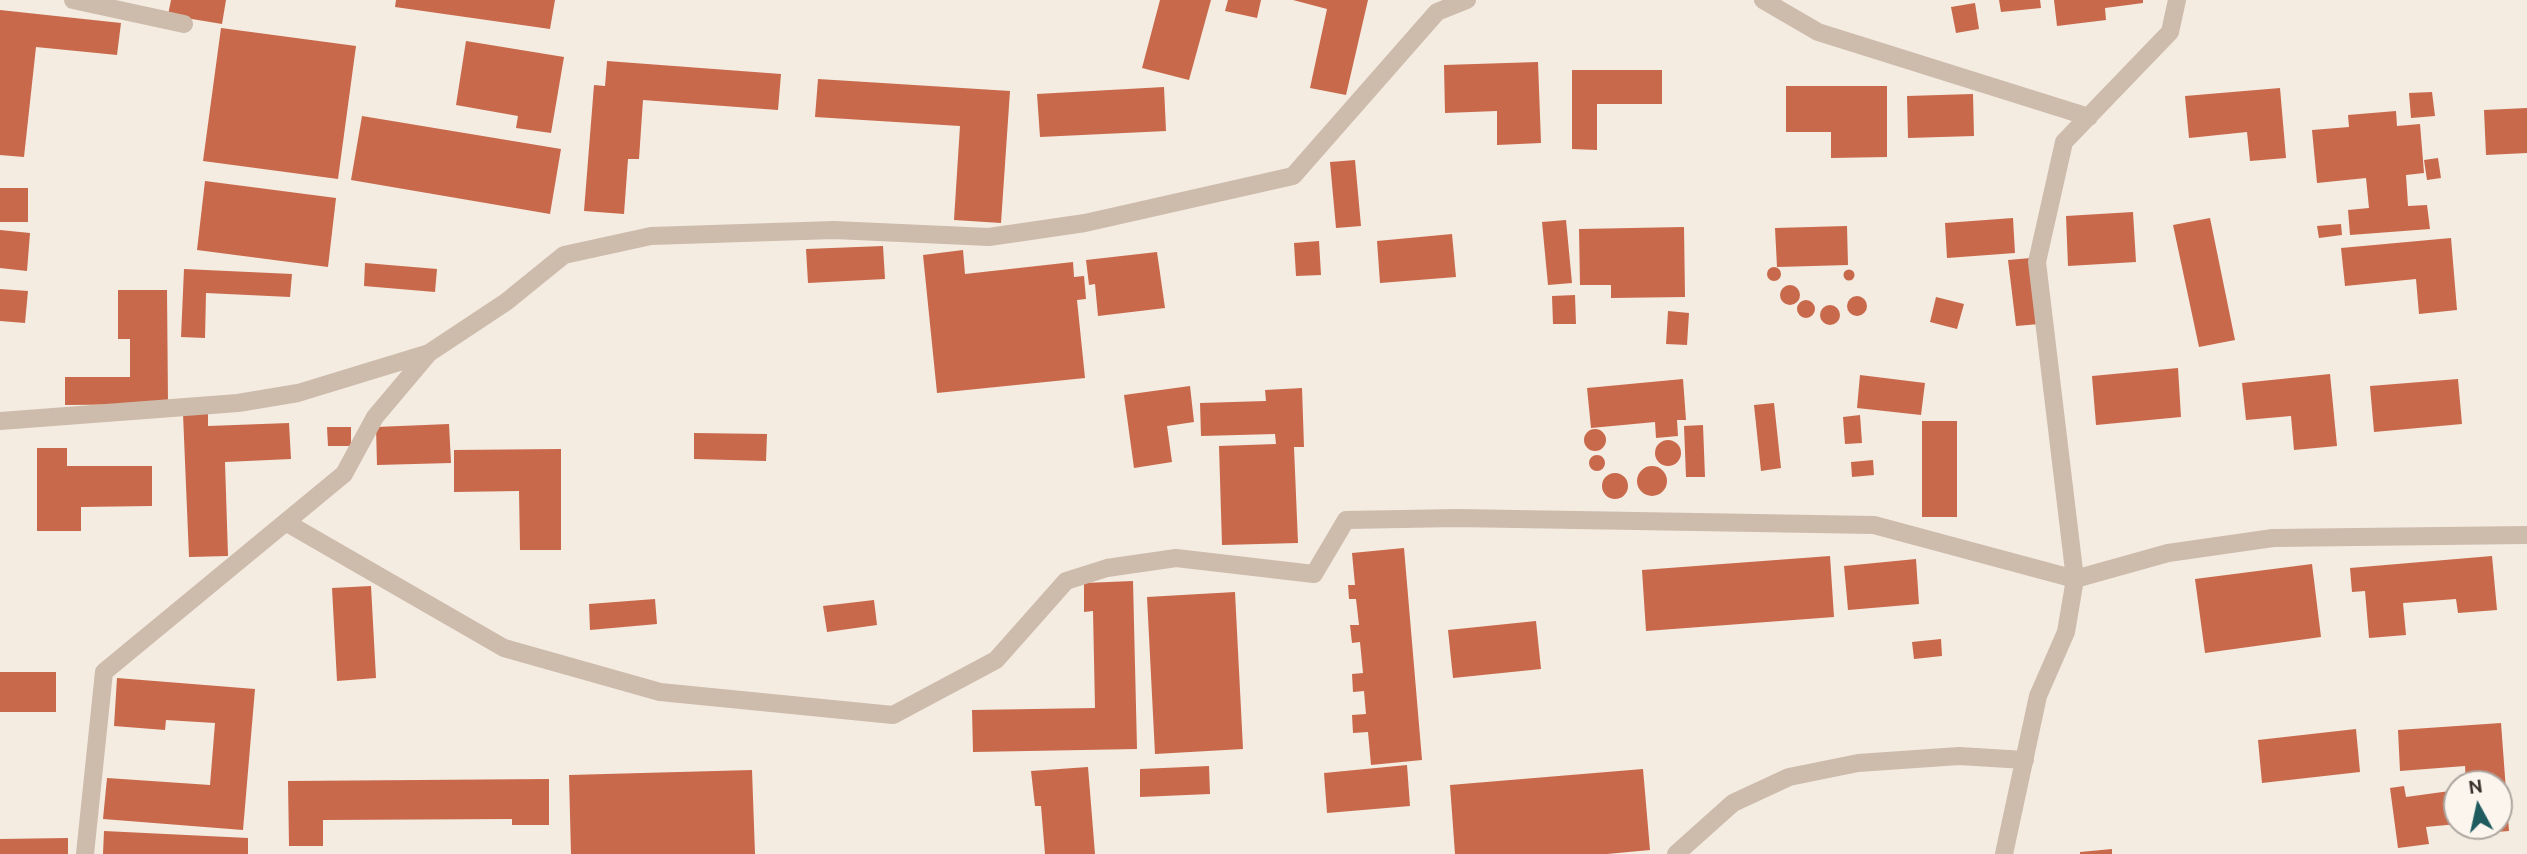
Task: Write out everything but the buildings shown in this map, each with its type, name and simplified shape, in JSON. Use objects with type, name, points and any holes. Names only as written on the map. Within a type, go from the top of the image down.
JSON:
[{"type":"street","points":[[73,0],[184,24]]},
{"type":"street","points":[[85,854],[104,673],[344,474],[375,417],[429,353],[506,302],[564,255],[652,236],[834,230],[989,237],[1085,223],[1293,176],[1437,12],[1467,0]]},
{"type":"street","points":[[1763,0],[1818,32],[2089,117]]},
{"type":"street","points":[[2004,854],[2038,696],[2066,632],[2075,579],[2037,262],[2064,142],[2170,32],[2177,0]]},
{"type":"street","points":[[0,421],[238,403],[298,393],[429,353]]},
{"type":"street","points":[[287,523],[504,648],[660,692],[893,715],[996,660],[1066,581],[1107,568],[1176,558],[1314,574],[1346,520],[1457,518],[1874,526],[2075,579],[2168,553],[2273,538],[2527,535]]},
{"type":"street","points":[[1676,854],[1733,803],[1788,777],[1858,763],[1934,758],[2025,760]]}]
